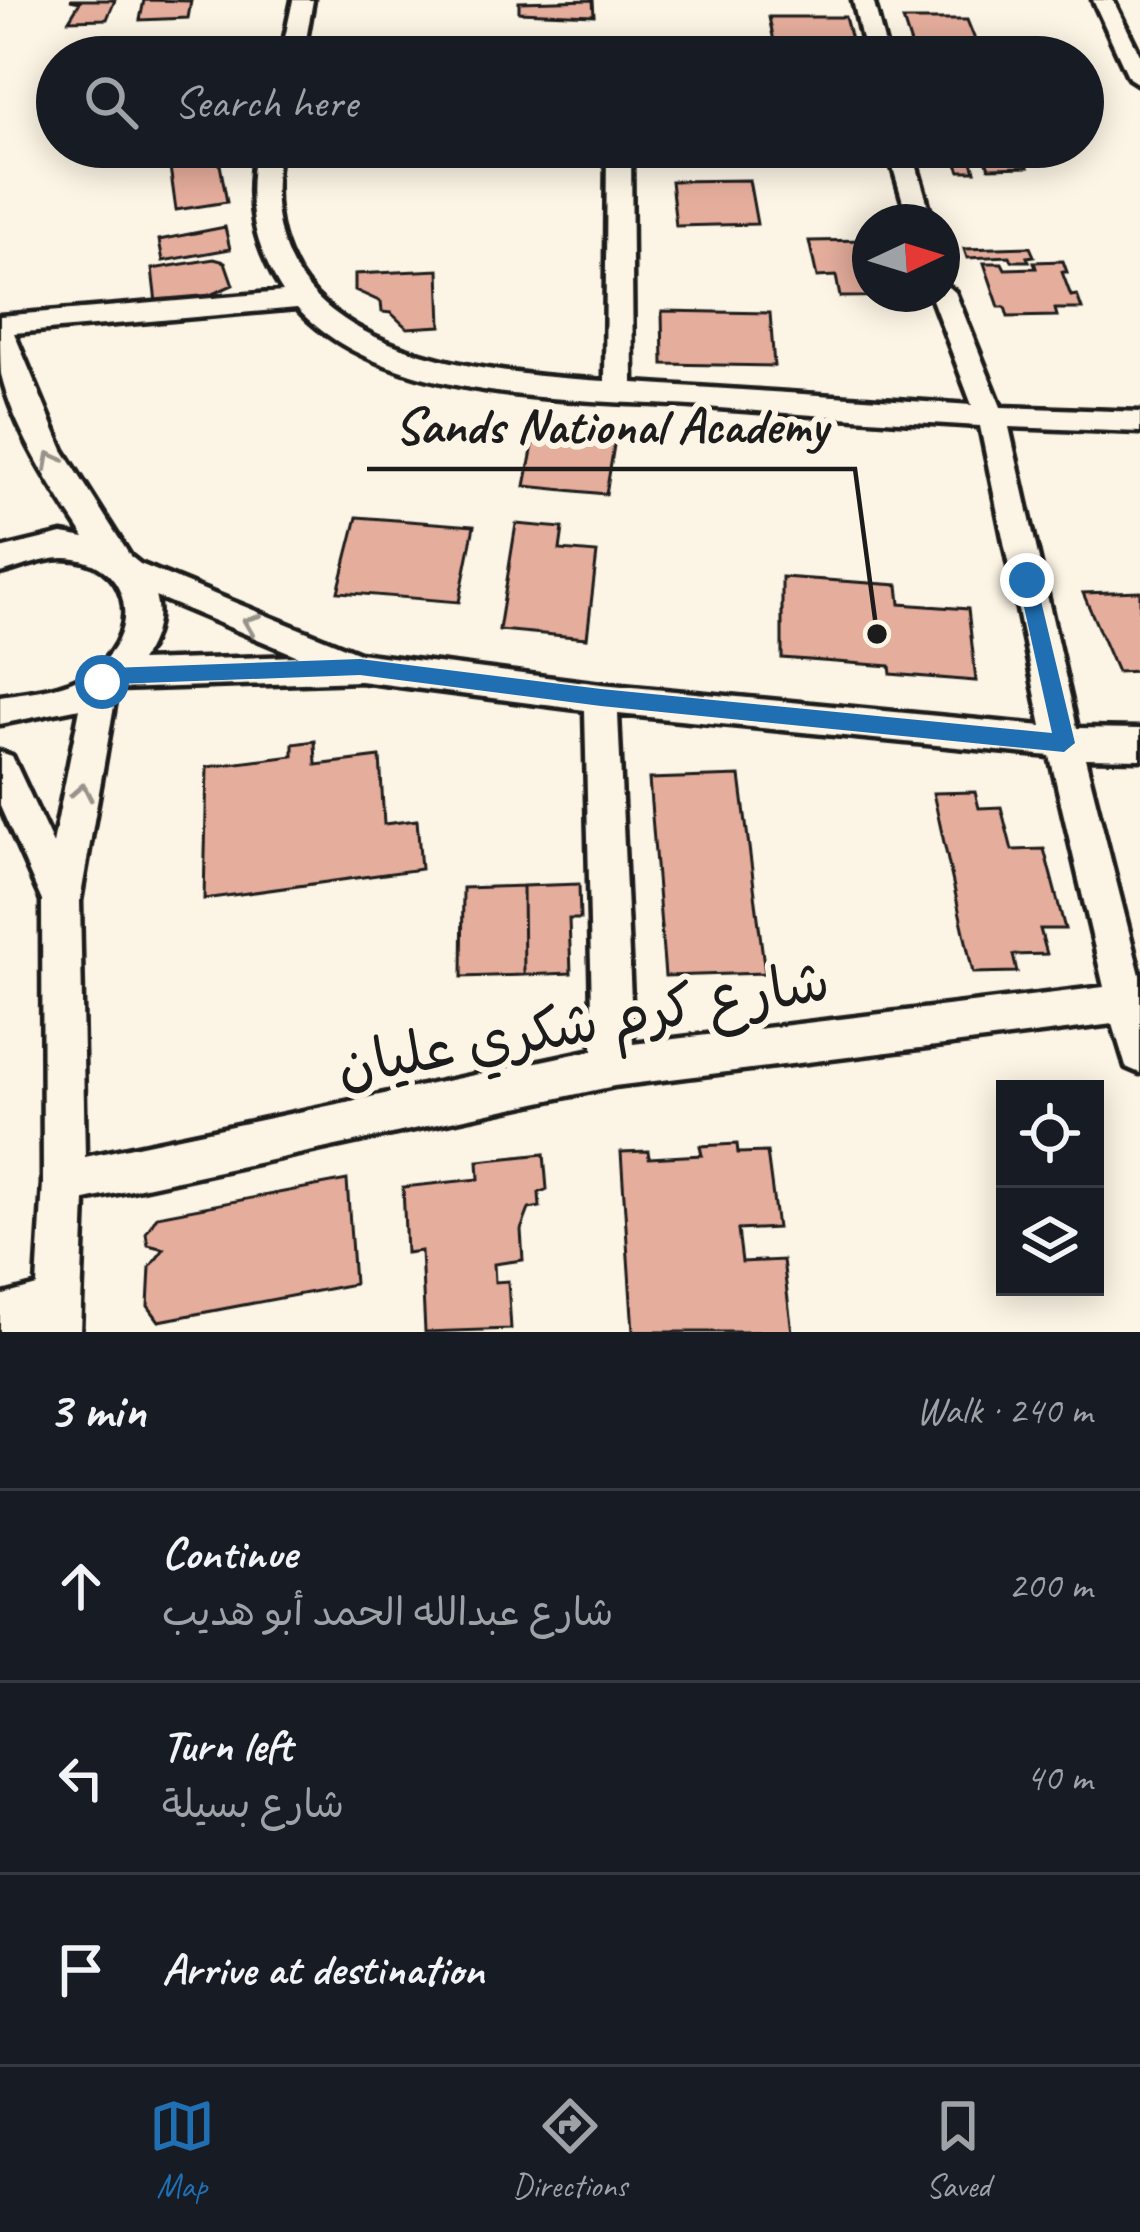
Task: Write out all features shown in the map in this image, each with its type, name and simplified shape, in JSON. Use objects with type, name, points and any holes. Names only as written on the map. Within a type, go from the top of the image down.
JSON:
[{"type":"street","points":[[296,36],[303,0]]},
{"type":"street","points":[[863,0],[872,36]]},
{"type":"street","points":[[1102,0],[1140,78]]},
{"type":"street","points":[[265,168],[262,223],[278,267],[301,299],[357,340],[390,356],[476,375],[619,391],[992,419],[1140,422]]},
{"type":"street","points":[[619,168],[619,391]]},
{"type":"street","points":[[905,168],[916,204]]},
{"type":"street","points":[[0,710],[33,710],[70,700],[106,679],[133,651],[145,623],[145,597],[78,508],[38,433],[0,329],[301,299]]},
{"type":"street","points":[[950,312],[992,419],[1140,1053]]},
{"type":"street","points":[[0,561],[62,545],[125,566],[360,667]]},
{"type":"street","points":[[106,679],[360,667],[601,698],[1064,743],[1140,744]]},
{"type":"street","points":[[0,1318],[58,1317],[64,1183],[61,901],[106,679]]},
{"type":"street","points":[[601,698],[614,1066]]},
{"type":"street","points":[[0,767],[61,901]]},
{"type":"street","name":"شارع كرم شكري عليان","points":[[64,1183],[614,1066],[1127,1003]]},
{"type":"building","points":[[70,0],[115,0],[107,19],[69,20],[80,2]]},
{"type":"building","points":[[144,0],[191,1],[188,18],[140,20]]},
{"type":"building","points":[[593,0],[594,15],[519,12],[519,2]]},
{"type":"building","points":[[769,17],[845,17],[850,36],[773,36]]},
{"type":"building","points":[[903,20],[967,20],[973,36],[908,36]]},
{"type":"building","points":[[170,168],[221,168],[227,202],[176,210]]},
{"type":"building","points":[[749,180],[757,224],[676,226],[671,181]]},
{"type":"building","points":[[225,227],[230,249],[163,261],[159,240]]},
{"type":"building","points":[[852,240],[852,297],[840,297],[836,276],[817,277],[809,241]]},
{"type":"building","points":[[1030,247],[1034,256],[1027,257],[1029,261],[1012,261],[1010,256],[967,258],[964,249]]},
{"type":"building","points":[[214,259],[225,262],[233,285],[210,295],[156,303],[152,269]]},
{"type":"building","points":[[1063,261],[1071,296],[1077,295],[1082,309],[1055,309],[1057,316],[1008,317],[1005,307],[999,307],[984,263],[1002,263],[1005,269]]},
{"type":"building","points":[[439,270],[441,326],[407,328],[391,313],[382,312],[381,302],[355,290],[355,274]]},
{"type":"building","points":[[662,311],[770,313],[774,366],[663,364]]},
{"type":"building","points":[[538,420],[617,427],[606,494],[525,486]]},
{"type":"building","points":[[357,517],[474,526],[459,602],[338,592]]},
{"type":"building","points":[[516,524],[563,528],[560,550],[597,553],[587,638],[499,630]]},
{"type":"building","points":[[782,577],[898,585],[900,604],[968,609],[976,681],[891,674],[890,666],[782,658]]},
{"type":"building","points":[[1140,591],[1140,671],[1117,672],[1083,593]]},
{"type":"building","points":[[315,741],[316,765],[380,757],[384,824],[417,820],[421,869],[204,899],[207,767],[293,756],[293,744]]},
{"type":"building","points":[[740,776],[765,973],[665,976],[649,779]]},
{"type":"building","points":[[975,792],[979,808],[1001,807],[1012,850],[1044,849],[1065,929],[1040,929],[1047,954],[1013,955],[1017,972],[973,973],[933,793]]},
{"type":"building","points":[[579,884],[580,919],[569,919],[571,973],[524,975],[523,886]]},
{"type":"building","points":[[523,886],[524,975],[462,977],[463,888]]},
{"type":"building","points":[[737,1144],[738,1153],[767,1152],[777,1228],[738,1230],[742,1262],[783,1260],[792,1332],[633,1332],[621,1152],[648,1151],[649,1158],[702,1155],[700,1146]]},
{"type":"building","points":[[544,1154],[547,1189],[539,1193],[540,1207],[529,1209],[521,1230],[523,1260],[494,1264],[495,1282],[508,1281],[511,1329],[425,1332],[421,1251],[406,1253],[403,1187],[479,1179],[478,1161]]},
{"type":"building","points":[[347,1180],[354,1284],[159,1321],[148,1306],[150,1267],[164,1249],[148,1245],[146,1233],[157,1216]]},
{"type":"place","name":"Sands National Academy","points":[[877,634]]},
{"type":"route","points":[[102,682],[110,676],[360,667],[601,698],[1064,743],[1027,580]]}]
